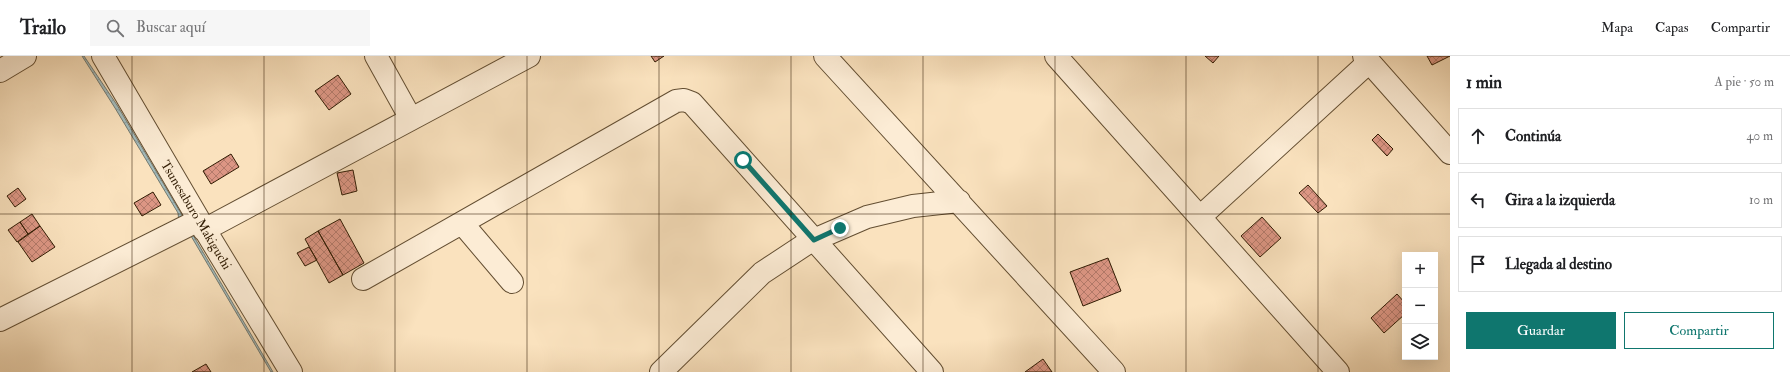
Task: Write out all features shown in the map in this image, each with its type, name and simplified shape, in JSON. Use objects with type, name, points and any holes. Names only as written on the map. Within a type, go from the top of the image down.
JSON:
[{"type":"street","points":[[0,71],[25,56]]},
{"type":"street","name":"Tsunesaburo Makiguchi","points":[[103,56],[202,225],[291,372]]},
{"type":"street","points":[[376,56],[411,119]]},
{"type":"street","points":[[0,320],[202,225],[411,119],[529,56]]},
{"type":"street","points":[[825,56],[1114,372]]},
{"type":"street","points":[[1056,56],[1338,372]]},
{"type":"street","points":[[1200,217],[1372,58]]},
{"type":"street","points":[[1372,58],[1450,130]]},
{"type":"street","points":[[1372,58],[1450,153]]},
{"type":"street","points":[[363,279],[676,100],[684,100],[692,103],[932,372]]},
{"type":"street","points":[[660,372],[762,273],[814,240],[867,217],[913,206],[959,201]]},
{"type":"street","points":[[462,223],[512,282]]},
{"type":"water","points":[[82,56],[84,56],[117,105],[184,218],[179,222],[178,213]]},
{"type":"water","points":[[193,235],[273,372],[271,372],[191,236]]},
{"type":"building","points":[[651,56],[664,56],[655,62]]},
{"type":"building","points":[[1205,56],[1219,56],[1213,63]]},
{"type":"building","points":[[1427,56],[1450,56],[1432,65]]},
{"type":"building","points":[[338,75],[351,94],[329,110],[315,91]]},
{"type":"building","points":[[1378,134],[1393,149],[1387,156],[1372,140]]},
{"type":"building","points":[[231,154],[239,167],[211,184],[203,171]]},
{"type":"building","points":[[353,170],[357,191],[342,195],[337,173]]},
{"type":"building","points":[[1308,185],[1327,206],[1318,213],[1299,193]]},
{"type":"building","points":[[18,188],[26,199],[15,207],[7,196]]},
{"type":"building","points":[[153,192],[161,205],[142,216],[134,203]]},
{"type":"building","points":[[32,214],[40,226],[28,234],[20,222]]},
{"type":"building","points":[[1262,217],[1281,238],[1260,257],[1241,236]]},
{"type":"building","points":[[340,219],[364,263],[343,275],[318,231]]},
{"type":"building","points":[[20,222],[28,234],[17,242],[8,230]]},
{"type":"building","points":[[40,226],[55,247],[32,262],[18,242]]},
{"type":"building","points":[[318,231],[343,275],[329,283],[305,239]]},
{"type":"building","points":[[309,247],[317,260],[305,266],[297,253]]},
{"type":"building","points":[[1108,258],[1121,291],[1083,306],[1070,272]]},
{"type":"building","points":[[1397,294],[1402,300],[1402,317],[1384,333],[1371,318]]},
{"type":"building","points":[[1043,359],[1052,372],[1025,372]]},
{"type":"building","points":[[206,364],[211,372],[192,372]]},
{"type":"route","points":[[743,160],[814,240],[840,228]]}]
